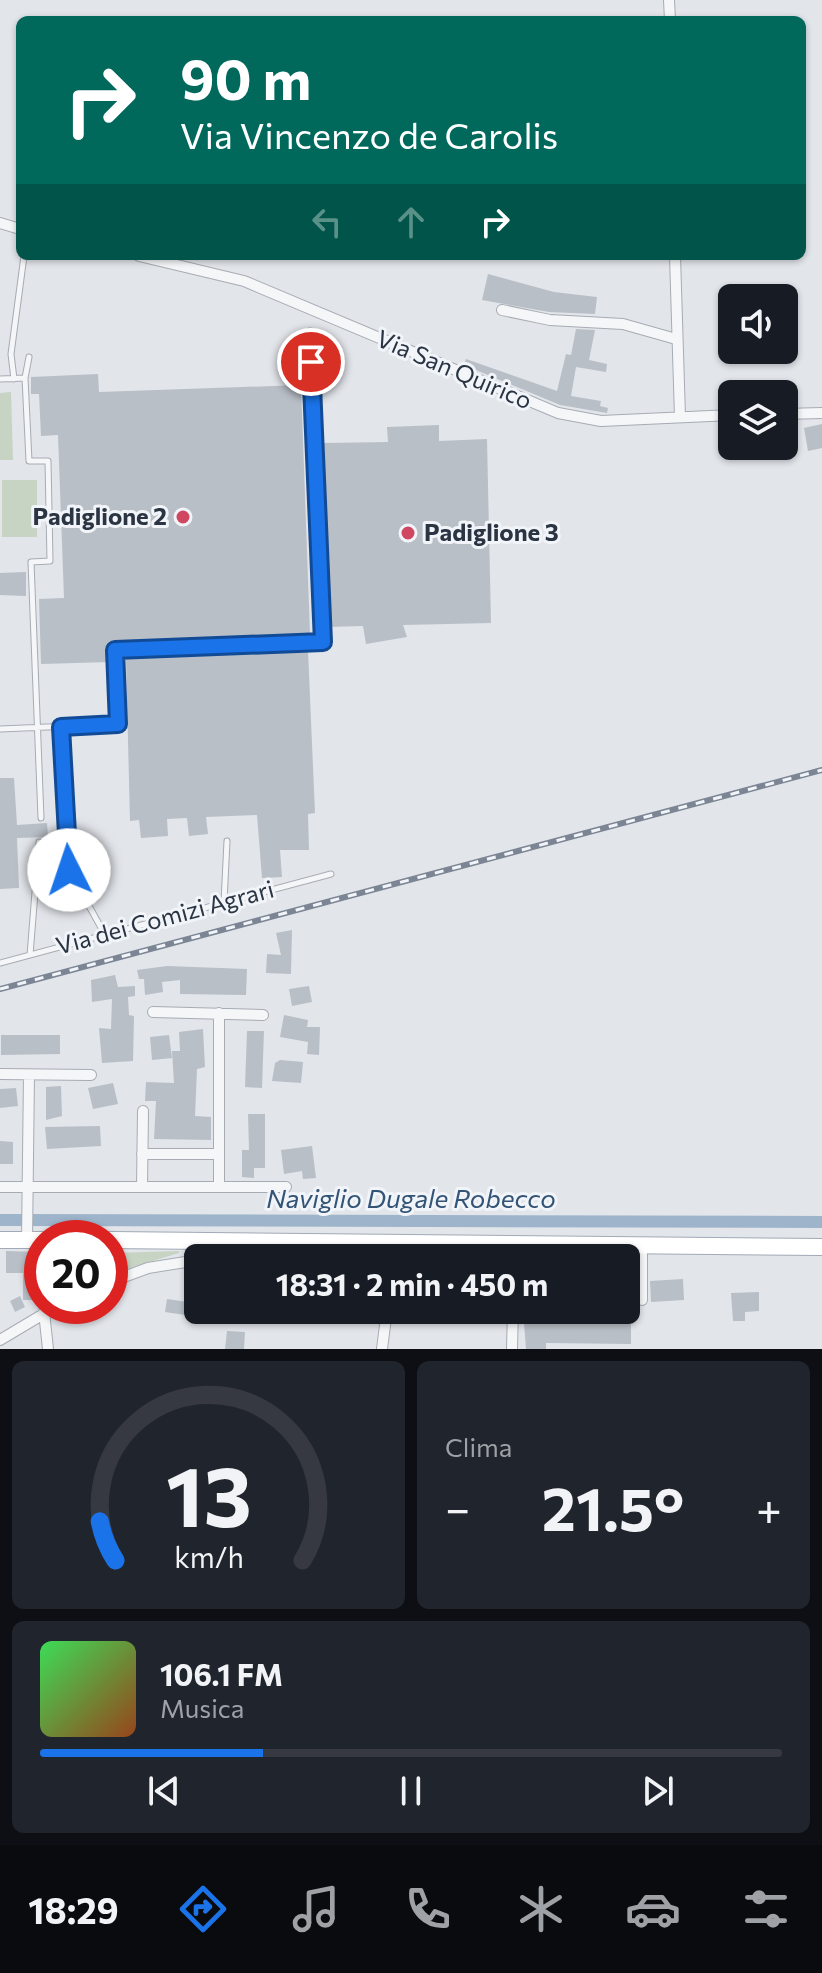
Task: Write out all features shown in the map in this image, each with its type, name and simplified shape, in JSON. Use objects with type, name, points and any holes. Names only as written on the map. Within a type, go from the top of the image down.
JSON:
[{"type":"main road","points":[[0,1240],[24,1238]]},
{"type":"main road","points":[[128,1241],[213,1244]]},
{"type":"main road","points":[[642,1245],[822,1247]]},
{"type":"street","name":"Via San Quirico","points":[[156,260],[244,281],[558,413],[601,421],[718,416]]},
{"type":"street","points":[[675,260],[680,417]]},
{"type":"street","points":[[502,310],[550,320],[623,324],[676,339]]},
{"type":"street","points":[[798,414],[822,413]]},
{"type":"street","points":[[153,1012],[263,1015]]},
{"type":"street","points":[[219,1013],[219,1187]]},
{"type":"street","points":[[0,1074],[91,1075]]},
{"type":"street","points":[[29,1075],[30,1220]]},
{"type":"street","points":[[142,1187],[143,1111]]},
{"type":"street","points":[[142,1154],[219,1154]]},
{"type":"street","points":[[0,1187],[28,1193],[142,1187],[286,1187]]},
{"type":"street","points":[[642,1245],[642,1300]]},
{"type":"street","points":[[128,1275],[148,1268],[184,1262]]},
{"type":"street","points":[[0,1340],[24,1323]]},
{"type":"street","points":[[46,1324],[48,1349]]},
{"type":"street","points":[[382,1349],[385,1324]]},
{"type":"street","points":[[512,1349],[513,1324]]},
{"type":"lane","points":[[14,379],[11,354],[23,260]]},
{"type":"lane","points":[[0,729],[118,724],[115,650],[323,642],[310,331]]},
{"type":"lane","points":[[29,357],[25,378],[29,461],[48,461],[50,561],[31,562],[41,818]]},
{"type":"lane","points":[[0,379],[25,378]]},
{"type":"lane","points":[[61,727],[69,870],[104,933]]},
{"type":"lane","points":[[224,902],[227,841]]},
{"type":"lane","points":[[30,955],[39,842]]},
{"type":"lane","name":"Via dei Comizi Agrari","points":[[0,963],[331,874]]},
{"type":"green space","points":[[11,392],[13,460],[0,460],[0,393]]},
{"type":"green space","points":[[2,480],[37,480],[37,537],[2,537]]},
{"type":"green space","points":[[179,1251],[128,1269],[128,1252]]},
{"type":"building","points":[[488,274],[554,292],[597,297],[595,314],[549,312],[482,300]]},
{"type":"building","points":[[576,329],[595,330],[589,360],[607,364],[606,372],[576,367],[571,396],[601,401],[600,406],[608,408],[607,413],[560,405],[464,365],[466,359],[557,391],[566,354],[571,355]]},
{"type":"building","name":"Padiglione 2","points":[[98,374],[99,392],[301,385],[310,634],[109,642],[110,662],[41,664],[39,599],[64,598],[58,435],[41,436],[39,394],[31,394],[31,377]]},
{"type":"building","points":[[822,424],[822,448],[808,451],[804,428]]},
{"type":"building","name":"Padiglione 3","points":[[439,425],[439,441],[487,439],[491,623],[403,625],[407,637],[366,644],[363,626],[328,627],[324,443],[388,442],[387,427]]},
{"type":"building","points":[[26,572],[26,596],[0,595],[0,573]]},
{"type":"building","points":[[308,651],[315,813],[308,814],[309,850],[280,850],[282,877],[262,878],[257,815],[206,817],[208,834],[189,836],[187,818],[167,819],[168,836],[141,838],[139,820],[130,821],[126,659]]},
{"type":"building","points":[[0,778],[14,778],[17,825],[47,823],[48,837],[17,838],[19,888],[0,889]]},
{"type":"building","points":[[292,930],[291,974],[266,973],[267,954],[281,955],[276,933]]},
{"type":"building","points":[[167,966],[247,969],[246,995],[180,994],[180,980],[162,982],[163,992],[145,995],[144,979],[139,979],[137,970]]},
{"type":"building","points":[[115,975],[118,987],[135,986],[135,996],[128,997],[129,1015],[134,1016],[133,1061],[102,1063],[99,1028],[111,1029],[112,999],[92,1002],[91,980]]},
{"type":"building","points":[[309,986],[312,1002],[292,1006],[289,989]]},
{"type":"building","points":[[284,1015],[308,1020],[307,1027],[320,1027],[319,1055],[307,1054],[308,1042],[280,1037]]},
{"type":"building","points":[[203,1029],[205,1067],[197,1069],[195,1116],[211,1117],[211,1140],[154,1139],[156,1101],[145,1101],[146,1082],[174,1083],[172,1051],[180,1051],[179,1032]]},
{"type":"building","points":[[247,1031],[264,1031],[262,1088],[245,1087]]},
{"type":"building","points":[[1,1035],[60,1035],[60,1054],[1,1055]]},
{"type":"building","points":[[169,1035],[172,1058],[152,1060],[150,1037]]},
{"type":"building","points":[[280,1060],[303,1062],[301,1083],[272,1081],[275,1063]]},
{"type":"building","points":[[113,1083],[118,1104],[93,1109],[88,1088]]},
{"type":"building","points":[[61,1086],[62,1116],[46,1120],[46,1087]]},
{"type":"building","points":[[16,1088],[18,1106],[0,1108],[0,1089]]},
{"type":"building","points":[[248,1114],[265,1114],[265,1168],[254,1168],[254,1178],[242,1177],[242,1150],[249,1150]]},
{"type":"building","points":[[100,1126],[101,1146],[47,1149],[45,1127]]},
{"type":"building","points":[[0,1141],[13,1142],[13,1164],[0,1164]]},
{"type":"building","points":[[312,1146],[316,1178],[303,1179],[302,1171],[284,1174],[281,1150]]},
{"type":"building","points":[[6,1251],[24,1252],[24,1300],[23,1273],[6,1273]]},
{"type":"building","points":[[683,1279],[684,1300],[651,1302],[650,1281]]},
{"type":"building","points":[[759,1292],[759,1311],[745,1312],[745,1321],[733,1321],[731,1293]]},
{"type":"building","points":[[20,1296],[24,1308],[15,1312],[10,1301]]},
{"type":"building","points":[[167,1299],[184,1302],[184,1315],[165,1312]]},
{"type":"building","points":[[524,1324],[631,1324],[631,1344],[546,1343],[546,1349],[526,1349]]},
{"type":"building","points":[[227,1331],[245,1332],[244,1349],[225,1349]]},
{"type":"waterway","name":"Naviglio Dugale Robecco","points":[[0,1220],[822,1222]]},
{"type":"railway","points":[[0,989],[822,770]]},
{"type":"place","name":"Padiglione 2","points":[[183,517]]},
{"type":"place","name":"Padiglione 3","points":[[408,533]]},
{"type":"route","points":[[69,870],[61,727],[118,724],[115,650],[323,642],[311,362]]}]
